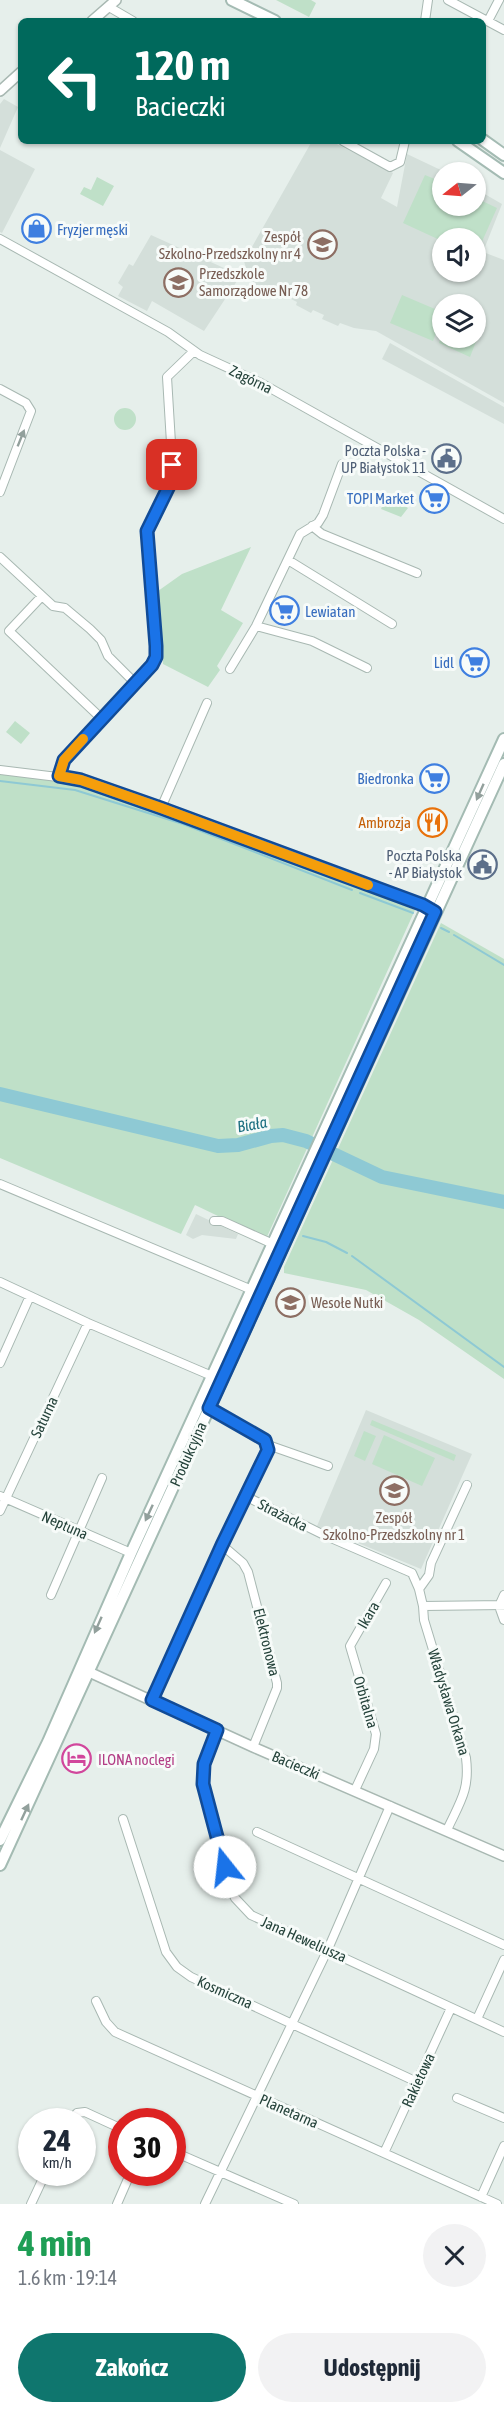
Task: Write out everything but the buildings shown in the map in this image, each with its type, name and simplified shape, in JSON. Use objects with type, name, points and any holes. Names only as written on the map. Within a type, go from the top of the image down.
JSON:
[{"type":"main road","points":[[231,0],[269,18]]},
{"type":"main road","points":[[486,142],[504,155]]},
{"type":"main road","points":[[462,144],[504,173]]},
{"type":"main road","points":[[431,910],[504,739]]},
{"type":"main road","points":[[431,910],[504,764]]},
{"type":"main road","name":"Produkcyjna","points":[[0,1865],[212,1376],[273,1244],[328,1136],[431,910]]},
{"type":"main road","name":"Produkcyjna","points":[[136,1555],[209,1408],[318,1157]]},
{"type":"main road","name":"Produkcyjna","points":[[0,1840],[84,1670]]},
{"type":"street","points":[[425,18],[428,0]]},
{"type":"street","points":[[448,0],[482,18]]},
{"type":"street","points":[[499,0],[488,21],[504,30]]},
{"type":"street","points":[[96,18],[112,4],[129,18]]},
{"type":"street","points":[[0,91],[18,75]]},
{"type":"street","points":[[349,144],[387,165],[394,166],[400,162],[404,144]]},
{"type":"street","name":"Zagórna","points":[[0,239],[168,332],[194,351],[261,383],[504,519]]},
{"type":"street","points":[[59,776],[64,760],[136,684],[155,660],[157,652],[147,533],[173,476],[167,379],[194,351]]},
{"type":"street","points":[[0,389],[26,403],[31,411],[0,492]]},
{"type":"street","points":[[230,669],[256,626],[300,534],[318,523],[323,515],[342,464]]},
{"type":"street","points":[[312,526],[322,534],[417,573]]},
{"type":"street","points":[[0,557],[53,606],[71,612],[90,629],[101,640],[108,656],[136,684]]},
{"type":"street","points":[[288,560],[392,624]]},
{"type":"street","points":[[42,596],[9,631],[102,719]]},
{"type":"street","points":[[256,626],[312,641],[367,668]]},
{"type":"street","points":[[161,808],[207,703]]},
{"type":"street","points":[[0,770],[81,780],[431,910]]},
{"type":"street","points":[[0,1184],[252,1290]]},
{"type":"street","points":[[214,1221],[222,1221],[273,1244]]},
{"type":"street","points":[[0,1282],[88,1323],[212,1376]]},
{"type":"street","points":[[0,1363],[30,1296]]},
{"type":"street","name":"Saturna","points":[[0,1511],[3,1497],[88,1323]]},
{"type":"street","points":[[209,1408],[265,1440],[268,1446],[328,1466]]},
{"type":"street","name":"Strażacka","points":[[152,1700],[222,1545],[266,1455],[268,1446]]},
{"type":"street","points":[[51,1595],[102,1478]]},
{"type":"street","points":[[419,1589],[429,1575],[431,1563],[467,1485]]},
{"type":"street","name":"Strażacka","points":[[245,1496],[324,1535],[412,1573],[423,1606]]},
{"type":"street","name":"Neptuna","points":[[3,1497],[136,1555]]},
{"type":"street","name":"Elektronowa","points":[[222,1545],[243,1563],[248,1572],[277,1683],[253,1747]]},
{"type":"street","name":"Ikara","points":[[350,1646],[386,1583]]},
{"type":"street","points":[[504,1594],[502,1605],[504,1620]]},
{"type":"street","points":[[423,1606],[502,1605]]},
{"type":"street","name":"Władysława Orkana","points":[[423,1606],[424,1620],[466,1758],[468,1772],[467,1786],[447,1830]]},
{"type":"street","name":"Orbitalna","points":[[350,1646],[376,1734],[374,1749],[355,1790]]},
{"type":"street","name":"Bacieczki","points":[[84,1670],[253,1747],[504,1856]]},
{"type":"street","name":"Jana Heweliusza","points":[[217,1730],[204,1764],[203,1784],[211,1821],[235,1898],[251,1915],[504,2032]]},
{"type":"street","points":[[205,2204],[328,1949],[357,1877],[390,1806]]},
{"type":"street","name":"Kosmiczna","points":[[123,1819],[166,1952],[177,1967],[191,1977],[417,2082]]},
{"type":"street","points":[[256,1832],[504,1945]]},
{"type":"street","points":[[477,2019],[504,1959]]},
{"type":"street","name":"Planetarna","points":[[96,2001],[106,2022],[116,2032],[497,2204]]},
{"type":"street","name":"Rakietowa","points":[[384,2152],[451,2008]]},
{"type":"street","points":[[457,2098],[504,2118]]},
{"type":"street","points":[[481,2197],[504,2146]]},
{"type":"street","points":[[186,2157],[294,2204]]},
{"type":"street","points":[[31,2204],[39,2186]]},
{"type":"street","points":[[117,2204],[125,2186]]},
{"type":"shaded area","points":[[4,99],[18,107],[0,148],[0,104]]},
{"type":"shaded area","points":[[310,144],[337,144],[393,173],[381,198],[397,207],[407,154],[432,166],[432,216],[486,216],[486,195],[502,204],[486,244],[486,228],[432,228],[432,282],[486,282],[486,253],[504,260],[504,403],[376,331],[354,328],[340,323],[338,326],[322,319],[324,315],[313,310],[311,313],[285,296],[283,299],[250,282],[244,261]]},
{"type":"shaded area","points":[[0,150],[35,169],[2,233],[0,232]]},
{"type":"shaded area","name":"Przedszkole Samorządowe Nr 78","points":[[151,235],[235,273],[237,281],[204,331],[152,301],[147,311],[118,296],[123,287],[118,283],[129,264],[133,266]]},
{"type":"shaded area","points":[[390,343],[504,407],[504,424],[382,359]]},
{"type":"shaded area","points":[[196,1214],[238,1234],[236,1239],[202,1235],[193,1239],[186,1235]]},
{"type":"shaded area","name":"Zespół Szkolno-Przedszkolny nr 1","points":[[366,1410],[472,1454],[421,1569],[317,1526]]},
{"type":"green space","points":[[276,0],[311,0],[316,3],[309,17]]},
{"type":"green space","points":[[425,175],[432,178],[432,216],[486,216],[486,203],[497,208],[486,233],[486,228],[432,228],[432,236],[403,223]]},
{"type":"green space","points":[[97,177],[114,186],[103,206],[80,194],[84,187],[91,190]]},
{"type":"green space","points":[[402,295],[432,308],[432,341],[390,323]]},
{"type":"green space","points":[[450,348],[474,348],[470,357]]},
{"type":"green space","points":[[125,408],[133,411],[136,419],[133,427],[125,430],[117,427],[114,419],[117,411]]},
{"type":"green space","points":[[387,495],[408,508],[401,517],[381,509]]},
{"type":"green space","points":[[251,547],[221,610],[243,623],[217,666],[220,670],[208,687],[163,664],[158,591],[182,574]]},
{"type":"green space","points":[[15,721],[30,733],[21,744],[6,732]]},
{"type":"green space","points":[[0,773],[81,785],[409,904],[408,907],[415,910],[266,1239],[195,1205],[181,1234],[0,1158]]},
{"type":"green space","points":[[441,923],[504,959],[504,1379],[419,1320],[366,1290],[284,1273],[284,1267]]},
{"type":"green space","points":[[372,1420],[456,1455],[454,1461],[370,1425]]},
{"type":"green space","points":[[364,1431],[376,1436],[365,1461],[354,1456]]},
{"type":"green space","points":[[384,1435],[435,1458],[422,1486],[372,1464]]},
{"type":"waterway","points":[[0,781],[75,790],[183,824],[352,890]]},
{"type":"waterway","points":[[360,893],[413,913]]},
{"type":"waterway","points":[[441,928],[449,932]]},
{"type":"waterway","points":[[454,935],[504,965]]},
{"type":"waterway","name":"Biała","points":[[0,1094],[218,1146],[238,1145],[283,1135],[306,1141],[382,1177],[504,1202]]},
{"type":"waterway","points":[[303,1236],[326,1242],[347,1253]]},
{"type":"waterway","points":[[352,1256],[504,1367]]},
{"type":"slow traffic","points":[[83,739],[64,760],[59,776],[81,780],[161,808],[368,885]]},
{"type":"place","name":"Fryzjer męski","points":[[36,229]]},
{"type":"place","name":"Zespół Szkolno-Przedszkolny nr 4","points":[[322,245]]},
{"type":"place","name":"Przedszkole Samorządowe Nr 78","points":[[178,282]]},
{"type":"place","name":"Poczta Polska - UP Białystok 11","points":[[447,459]]},
{"type":"place","name":"TOPI Market","points":[[435,498]]},
{"type":"place","name":"Lewiatan","points":[[284,611]]},
{"type":"place","name":"Lidl","points":[[475,662]]},
{"type":"place","name":"Biedronka","points":[[435,778]]},
{"type":"place","name":"Ambrozja","points":[[432,822]]},
{"type":"place","name":"Poczta Polska - AP Białystok","points":[[483,864]]},
{"type":"place","name":"Wesołe Nutki","points":[[290,1302]]},
{"type":"place","name":"Zespół Szkolno-Przedszkolny nr 1","points":[[394,1490]]},
{"type":"place","name":"ILONA noclegi","points":[[77,1759]]},
{"type":"route","points":[[172,465],[171,482],[147,531],[157,652],[155,660],[136,684],[64,760],[59,776],[81,780],[161,808],[423,905],[435,912],[209,1408],[265,1440],[268,1450],[252,1480],[152,1700],[217,1730],[204,1764],[203,1784],[208,1810],[225,1867]]}]
